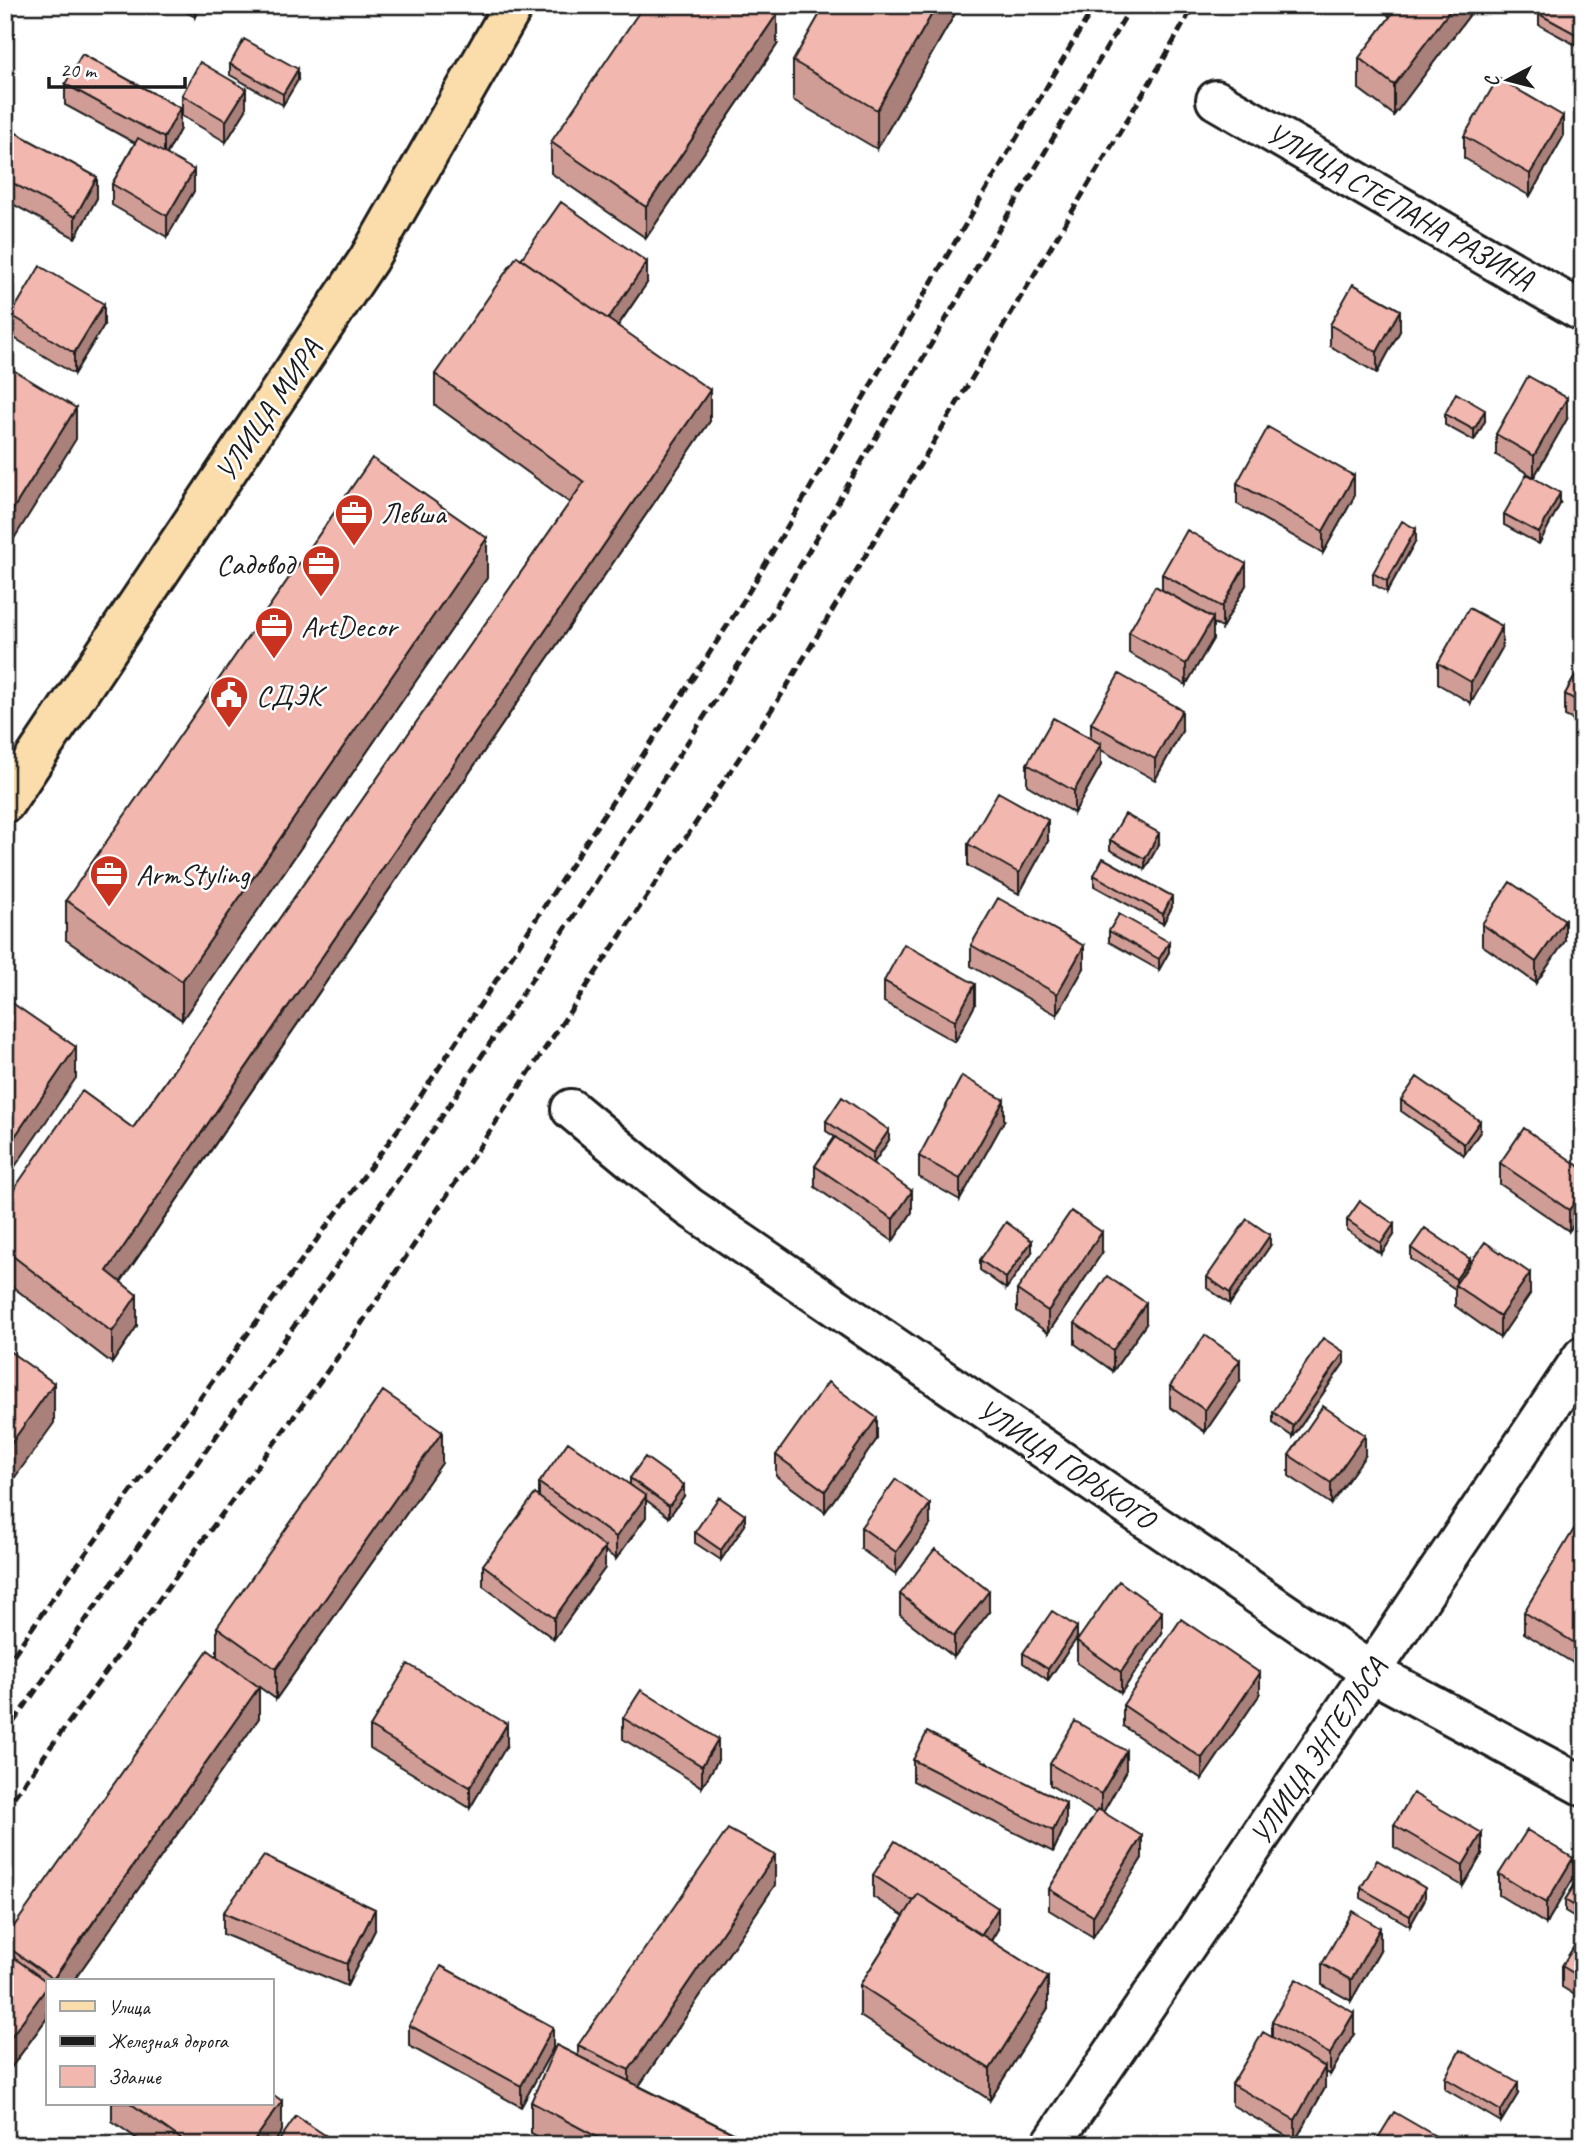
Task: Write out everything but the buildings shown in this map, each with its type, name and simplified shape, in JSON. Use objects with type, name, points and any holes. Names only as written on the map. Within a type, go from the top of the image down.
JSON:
[{"type":"main road","name":"УЛИЦА МИРА","points":[[5,803],[369,260],[514,5]]},
{"type":"street","name":"УЛИЦА СТЕПАНА РАЗИНА","points":[[1216,100],[1583,312]]},
{"type":"street","name":"УЛИЦА ГОРЬКОГО","points":[[571,1109],[689,1207],[1371,1672],[1583,1786]]},
{"type":"street","name":"УЛИЦА ЭНГЕЛЬСА","points":[[1051,2145],[1583,1356]]},
{"type":"railway","points":[[5,1667],[405,1120],[744,600],[1095,5]]},
{"type":"railway","points":[[5,1734],[433,1130],[769,618],[1132,5]]},
{"type":"railway","points":[[5,1809],[351,1339],[784,691],[1194,5]]},
{"type":"place","name":"Левша","points":[[354,547]]},
{"type":"place","name":"Садовод","points":[[321,598]]},
{"type":"place","name":"ArtDecor","points":[[274,660]]},
{"type":"place","name":"СДЭК","points":[[229,729]]},
{"type":"place","name":"ArmStyling","points":[[109,908]]}]
